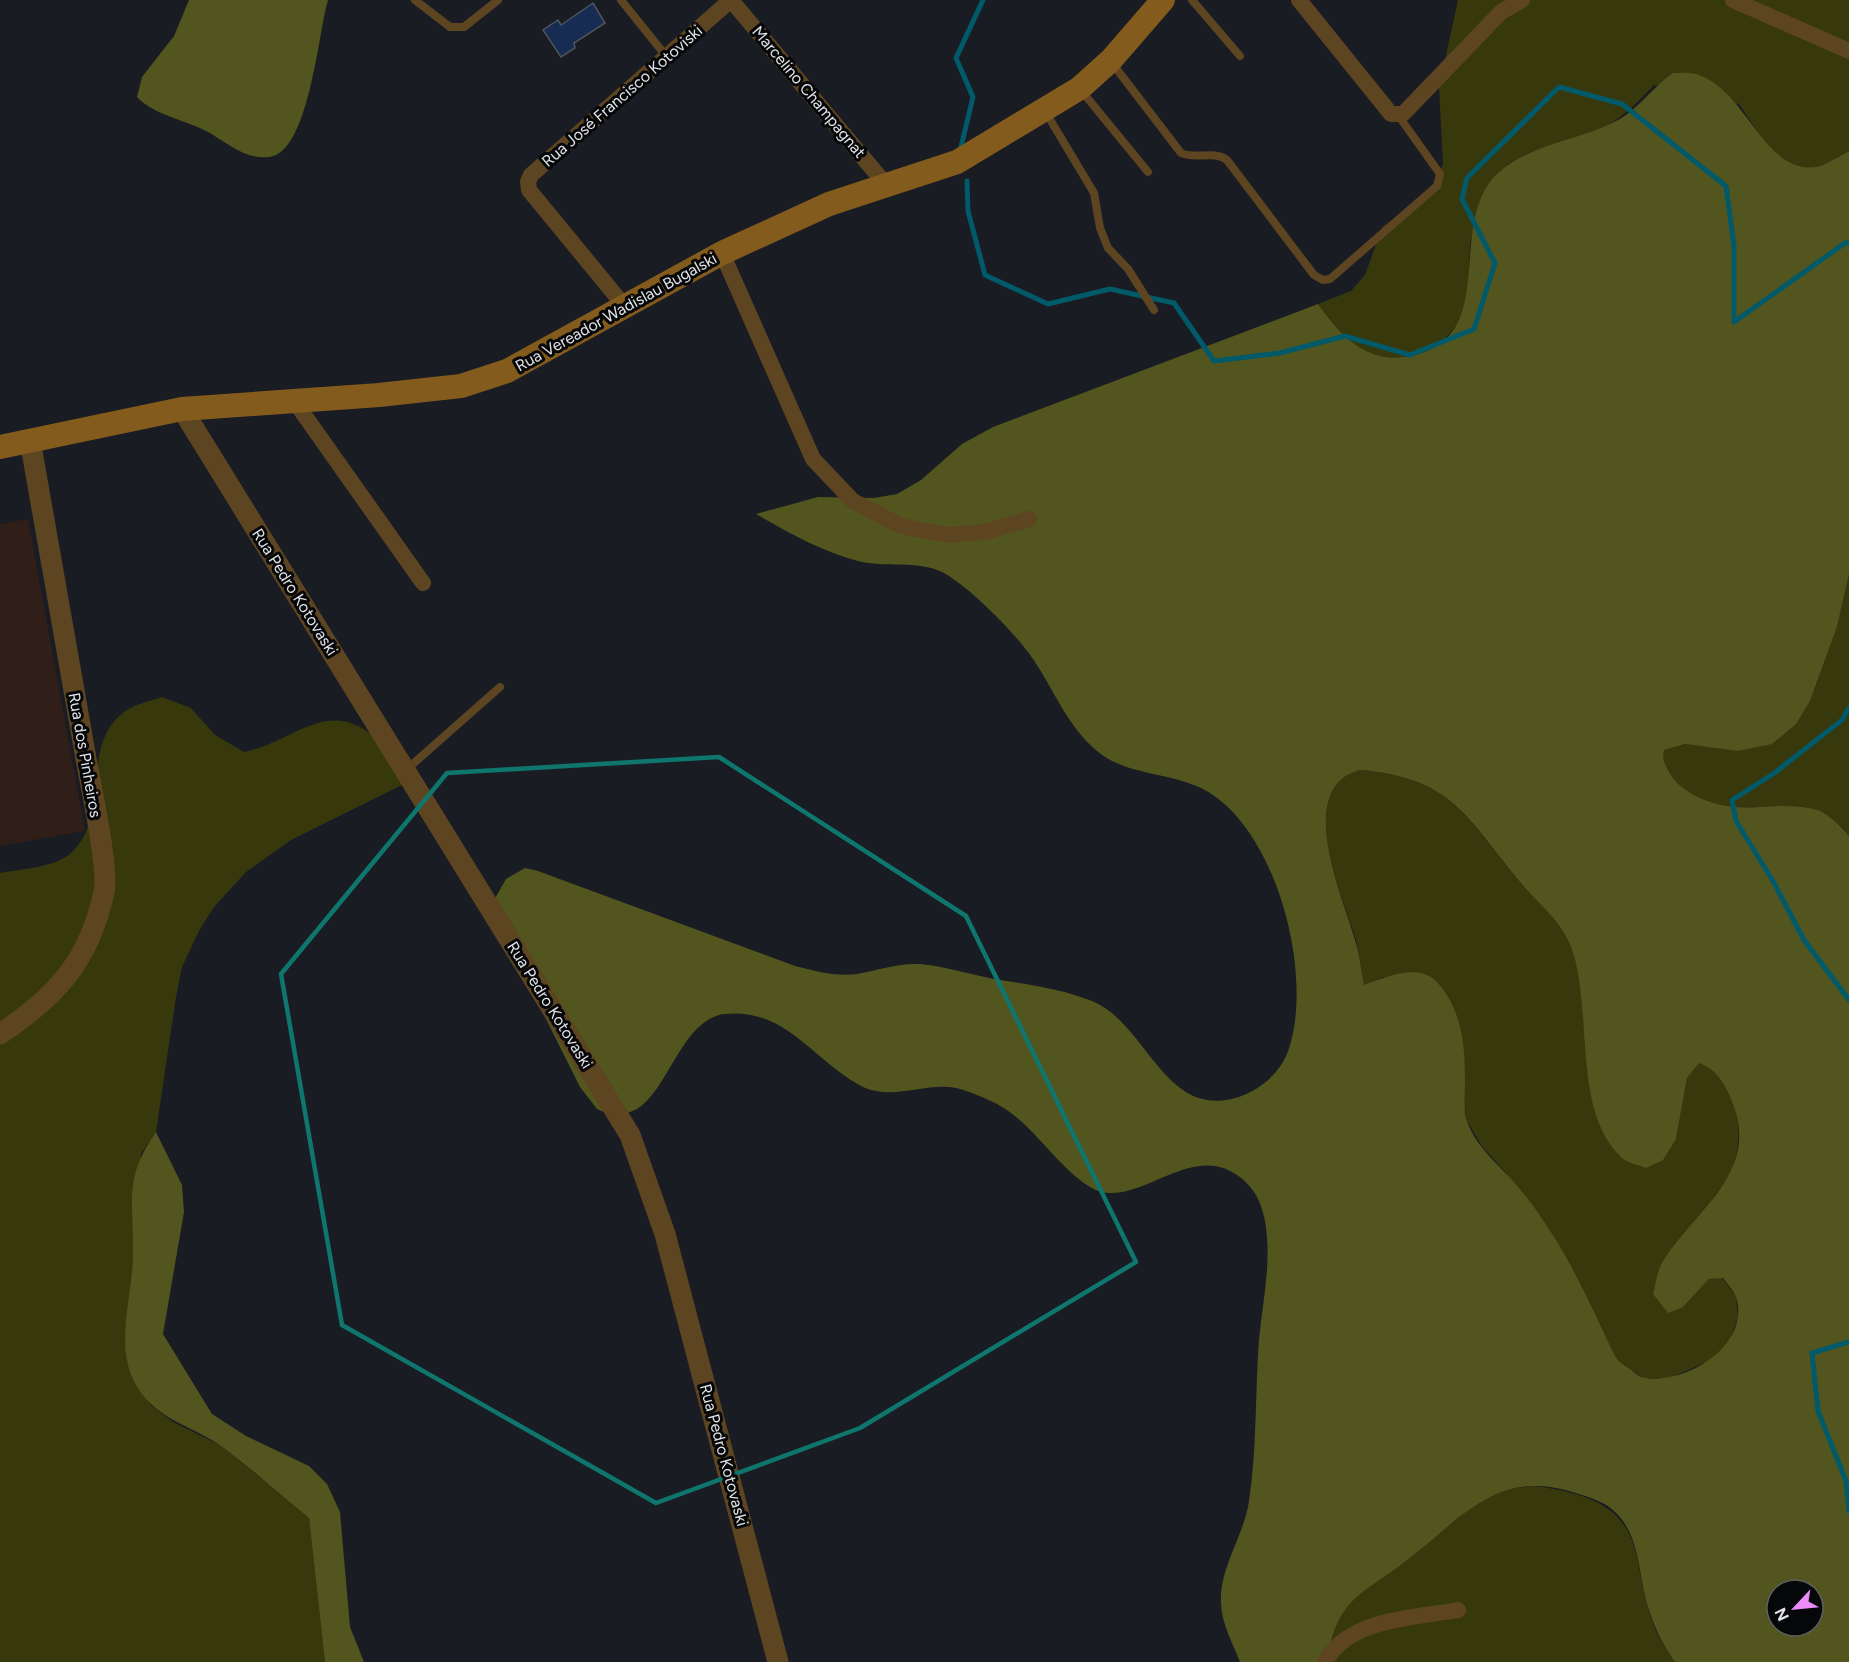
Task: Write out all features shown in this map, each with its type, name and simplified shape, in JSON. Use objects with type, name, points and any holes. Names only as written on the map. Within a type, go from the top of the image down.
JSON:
[{"type":"main road","name":"Rua Vereador Wadislau Bugalski","points":[[0,447],[182,409],[295,402],[461,386],[507,372],[722,253],[829,204],[957,162],[1080,88],[1110,60],[1163,0]]},
{"type":"street","name":"Rua José Francisco Kotoviski","points":[[626,308],[529,190],[528,183],[531,175],[731,0]]},
{"type":"street","name":"Marcelino Champagnat","points":[[731,0],[886,186]]},
{"type":"street","points":[[1299,0],[1391,114],[1398,115],[1403,114],[1501,12],[1522,0]]},
{"type":"street","points":[[1733,0],[1849,51]]},
{"type":"street","points":[[722,253],[813,459],[853,501],[901,526],[947,535],[985,532],[1029,519]]},
{"type":"street","points":[[295,402],[423,583]]},
{"type":"street","name":"Rua Pedro Kotovaski","points":[[182,409],[630,1135],[665,1234],[778,1662]]},
{"type":"street","name":"Rua dos Pinheiros","points":[[0,1034],[47,999],[72,972],[96,921],[104,889],[90,778],[30,440]]},
{"type":"street","points":[[1325,1662],[1348,1638],[1368,1626],[1458,1610]]},
{"type":"lane","points":[[415,0],[450,27],[464,27],[498,0]]},
{"type":"lane","points":[[621,0],[666,56]]},
{"type":"lane","points":[[1192,0],[1240,56]]},
{"type":"lane","points":[[1110,60],[1181,153],[1187,156],[1219,155],[1227,160],[1314,275],[1323,280],[1330,279],[1437,186],[1440,174],[1398,115]]},
{"type":"lane","points":[[1080,88],[1148,172]]},
{"type":"lane","points":[[1044,111],[1094,193],[1100,228],[1108,248],[1128,269],[1154,310]]},
{"type":"lane","points":[[405,771],[500,687]]},
{"type":"highlighted area","points":[[719,757],[966,916],[1136,1262],[860,1428],[656,1503],[342,1325],[281,974],[447,773]]},
{"type":"shaded area","points":[[1458,0],[1849,0],[1849,151],[1819,166],[1805,167],[1792,164],[1771,149],[1739,104],[1654,85],[1628,110],[1606,126],[1586,135],[1533,151],[1509,164],[1499,173],[1473,230],[1467,299],[1457,324],[1440,343],[1428,350],[1402,357],[1376,355],[1353,343],[1334,325],[1318,304],[1351,291],[1365,275],[1382,227],[1411,207],[1435,182],[1443,164],[1439,87]]},
{"type":"shaded area","points":[[28,519],[85,831],[0,846],[0,524]]},
{"type":"shaded area","points":[[1849,574],[1849,836],[1835,821],[1818,810],[1787,806],[1729,806],[1713,803],[1682,787],[1666,766],[1664,750],[1685,744],[1737,751],[1810,701],[1837,627]]},
{"type":"shaded area","points":[[162,697],[191,708],[215,735],[244,752],[263,747],[312,725],[329,721],[344,721],[370,733],[412,780],[291,840],[246,872],[214,907],[200,929],[182,967],[156,1132],[141,1154],[133,1270],[126,1324],[132,1377],[151,1405],[173,1422],[222,1446],[309,1518],[325,1662],[0,1662],[0,873],[47,865],[71,853],[83,838],[90,820],[103,741],[112,724],[127,710]]},
{"type":"shaded area","points":[[1360,770],[1417,782],[1438,792],[1471,821],[1521,883],[1562,928],[1571,947],[1581,988],[1597,1114],[1676,1139],[1687,1078],[1699,1062],[1723,1080],[1736,1108],[1738,1140],[1736,1156],[1732,1170],[1707,1209],[1703,1220],[1683,1307],[1709,1279],[1722,1278],[1736,1296],[1738,1318],[1729,1342],[1711,1360],[1670,1378],[1643,1378],[1617,1360],[1578,1280],[1549,1229],[1520,1189],[1481,1145],[1467,1121],[1465,1109],[1384,977],[1364,986],[1359,951],[1336,880],[1326,833],[1326,812],[1332,793],[1343,778]]},
{"type":"shaded area","points":[[1534,1486],[1579,1495],[1608,1509],[1625,1527],[1635,1549],[1646,1602],[1657,1631],[1675,1662],[1326,1662],[1331,1636],[1346,1605],[1356,1595],[1410,1558],[1479,1501],[1505,1489]]},
{"type":"green space","points":[[189,0],[328,0],[303,114],[294,135],[283,150],[269,157],[245,154],[201,128],[153,109],[137,97],[142,77],[174,36]]},
{"type":"green space","points":[[1673,73],[1696,74],[1714,83],[1729,97],[1770,147],[1784,159],[1801,166],[1820,166],[1849,151],[1849,574],[1837,627],[1810,701],[1796,724],[1772,744],[1737,751],[1685,744],[1664,750],[1664,757],[1673,778],[1696,796],[1729,806],[1787,806],[1818,810],[1835,821],[1849,836],[1849,1662],[1675,1662],[1652,1619],[1635,1547],[1624,1522],[1615,1512],[1599,1501],[1544,1486],[1521,1487],[1501,1492],[1482,1502],[1464,1513],[1411,1557],[1366,1589],[1346,1609],[1338,1622],[1326,1662],[1240,1662],[1223,1618],[1221,1590],[1246,1514],[1252,1481],[1259,1339],[1268,1251],[1263,1214],[1256,1195],[1248,1184],[1237,1175],[1218,1167],[1199,1166],[1124,1192],[1107,1193],[1090,1187],[1077,1178],[1022,1122],[997,1104],[956,1088],[933,1087],[898,1092],[874,1091],[846,1076],[782,1027],[746,1014],[724,1014],[710,1019],[686,1041],[648,1099],[637,1109],[613,1116],[597,1109],[580,1087],[490,907],[506,879],[525,868],[810,970],[849,975],[920,964],[1041,987],[1092,1001],[1108,1010],[1123,1023],[1175,1084],[1190,1094],[1207,1100],[1231,1099],[1265,1083],[1281,1065],[1287,1054],[1295,1023],[1297,986],[1293,947],[1284,908],[1270,870],[1251,836],[1229,808],[1203,789],[1177,779],[1135,770],[1097,751],[1078,731],[1033,659],[1004,624],[965,588],[942,572],[922,566],[868,563],[844,557],[806,541],[756,514],[818,497],[874,498],[897,494],[921,480],[962,444],[993,427],[1318,304],[1334,325],[1353,343],[1376,355],[1402,357],[1434,348],[1453,331],[1463,307],[1474,222],[1482,196],[1498,173],[1525,155],[1603,127],[1632,110]],"holes":[[[1360,770],[1417,782],[1438,792],[1456,806],[1561,928],[1571,947],[1578,972],[1589,1086],[1595,1113],[1605,1137],[1621,1157],[1646,1168],[1663,1160],[1676,1139],[1687,1078],[1699,1063],[1715,1073],[1725,1087],[1739,1125],[1738,1148],[1732,1169],[1706,1207],[1662,1263],[1653,1294],[1668,1313],[1683,1307],[1709,1279],[1723,1278],[1734,1292],[1738,1315],[1734,1331],[1725,1345],[1712,1358],[1696,1368],[1679,1375],[1644,1378],[1623,1365],[1616,1357],[1576,1275],[1549,1229],[1524,1194],[1483,1149],[1471,1131],[1465,1112],[1461,1030],[1452,1005],[1437,982],[1429,976],[1411,972],[1364,985],[1358,951],[1330,856],[1326,833],[1326,811],[1332,793],[1343,778],[1349,774]]]},
{"type":"green space","points":[[156,1132],[182,1185],[184,1212],[163,1334],[212,1414],[246,1436],[309,1466],[327,1484],[340,1512],[350,1627],[364,1662],[325,1662],[309,1518],[224,1448],[161,1412],[140,1391],[132,1377],[127,1362],[125,1332],[133,1254],[132,1191],[139,1163]]},
{"type":"building","points":[[593,3],[605,23],[574,43],[575,48],[561,57],[543,30],[558,20],[561,25]]},
{"type":"waterway","points":[[960,151],[973,97],[956,58],[983,0]]},
{"type":"waterway","points":[[967,181],[968,211],[985,275],[1048,304],[1110,289],[1174,303],[1214,361],[1280,353],[1345,336],[1410,355],[1474,329],[1495,263],[1462,199],[1467,178],[1559,87],[1622,104],[1726,186],[1734,246],[1734,322],[1845,243],[1849,243]]},
{"type":"waterway","points":[[1849,708],[1842,720],[1773,774],[1732,800],[1736,821],[1773,881],[1804,940],[1849,1000]]},
{"type":"waterway","points":[[1849,1342],[1812,1353],[1818,1411],[1846,1481],[1849,1511]]}]
